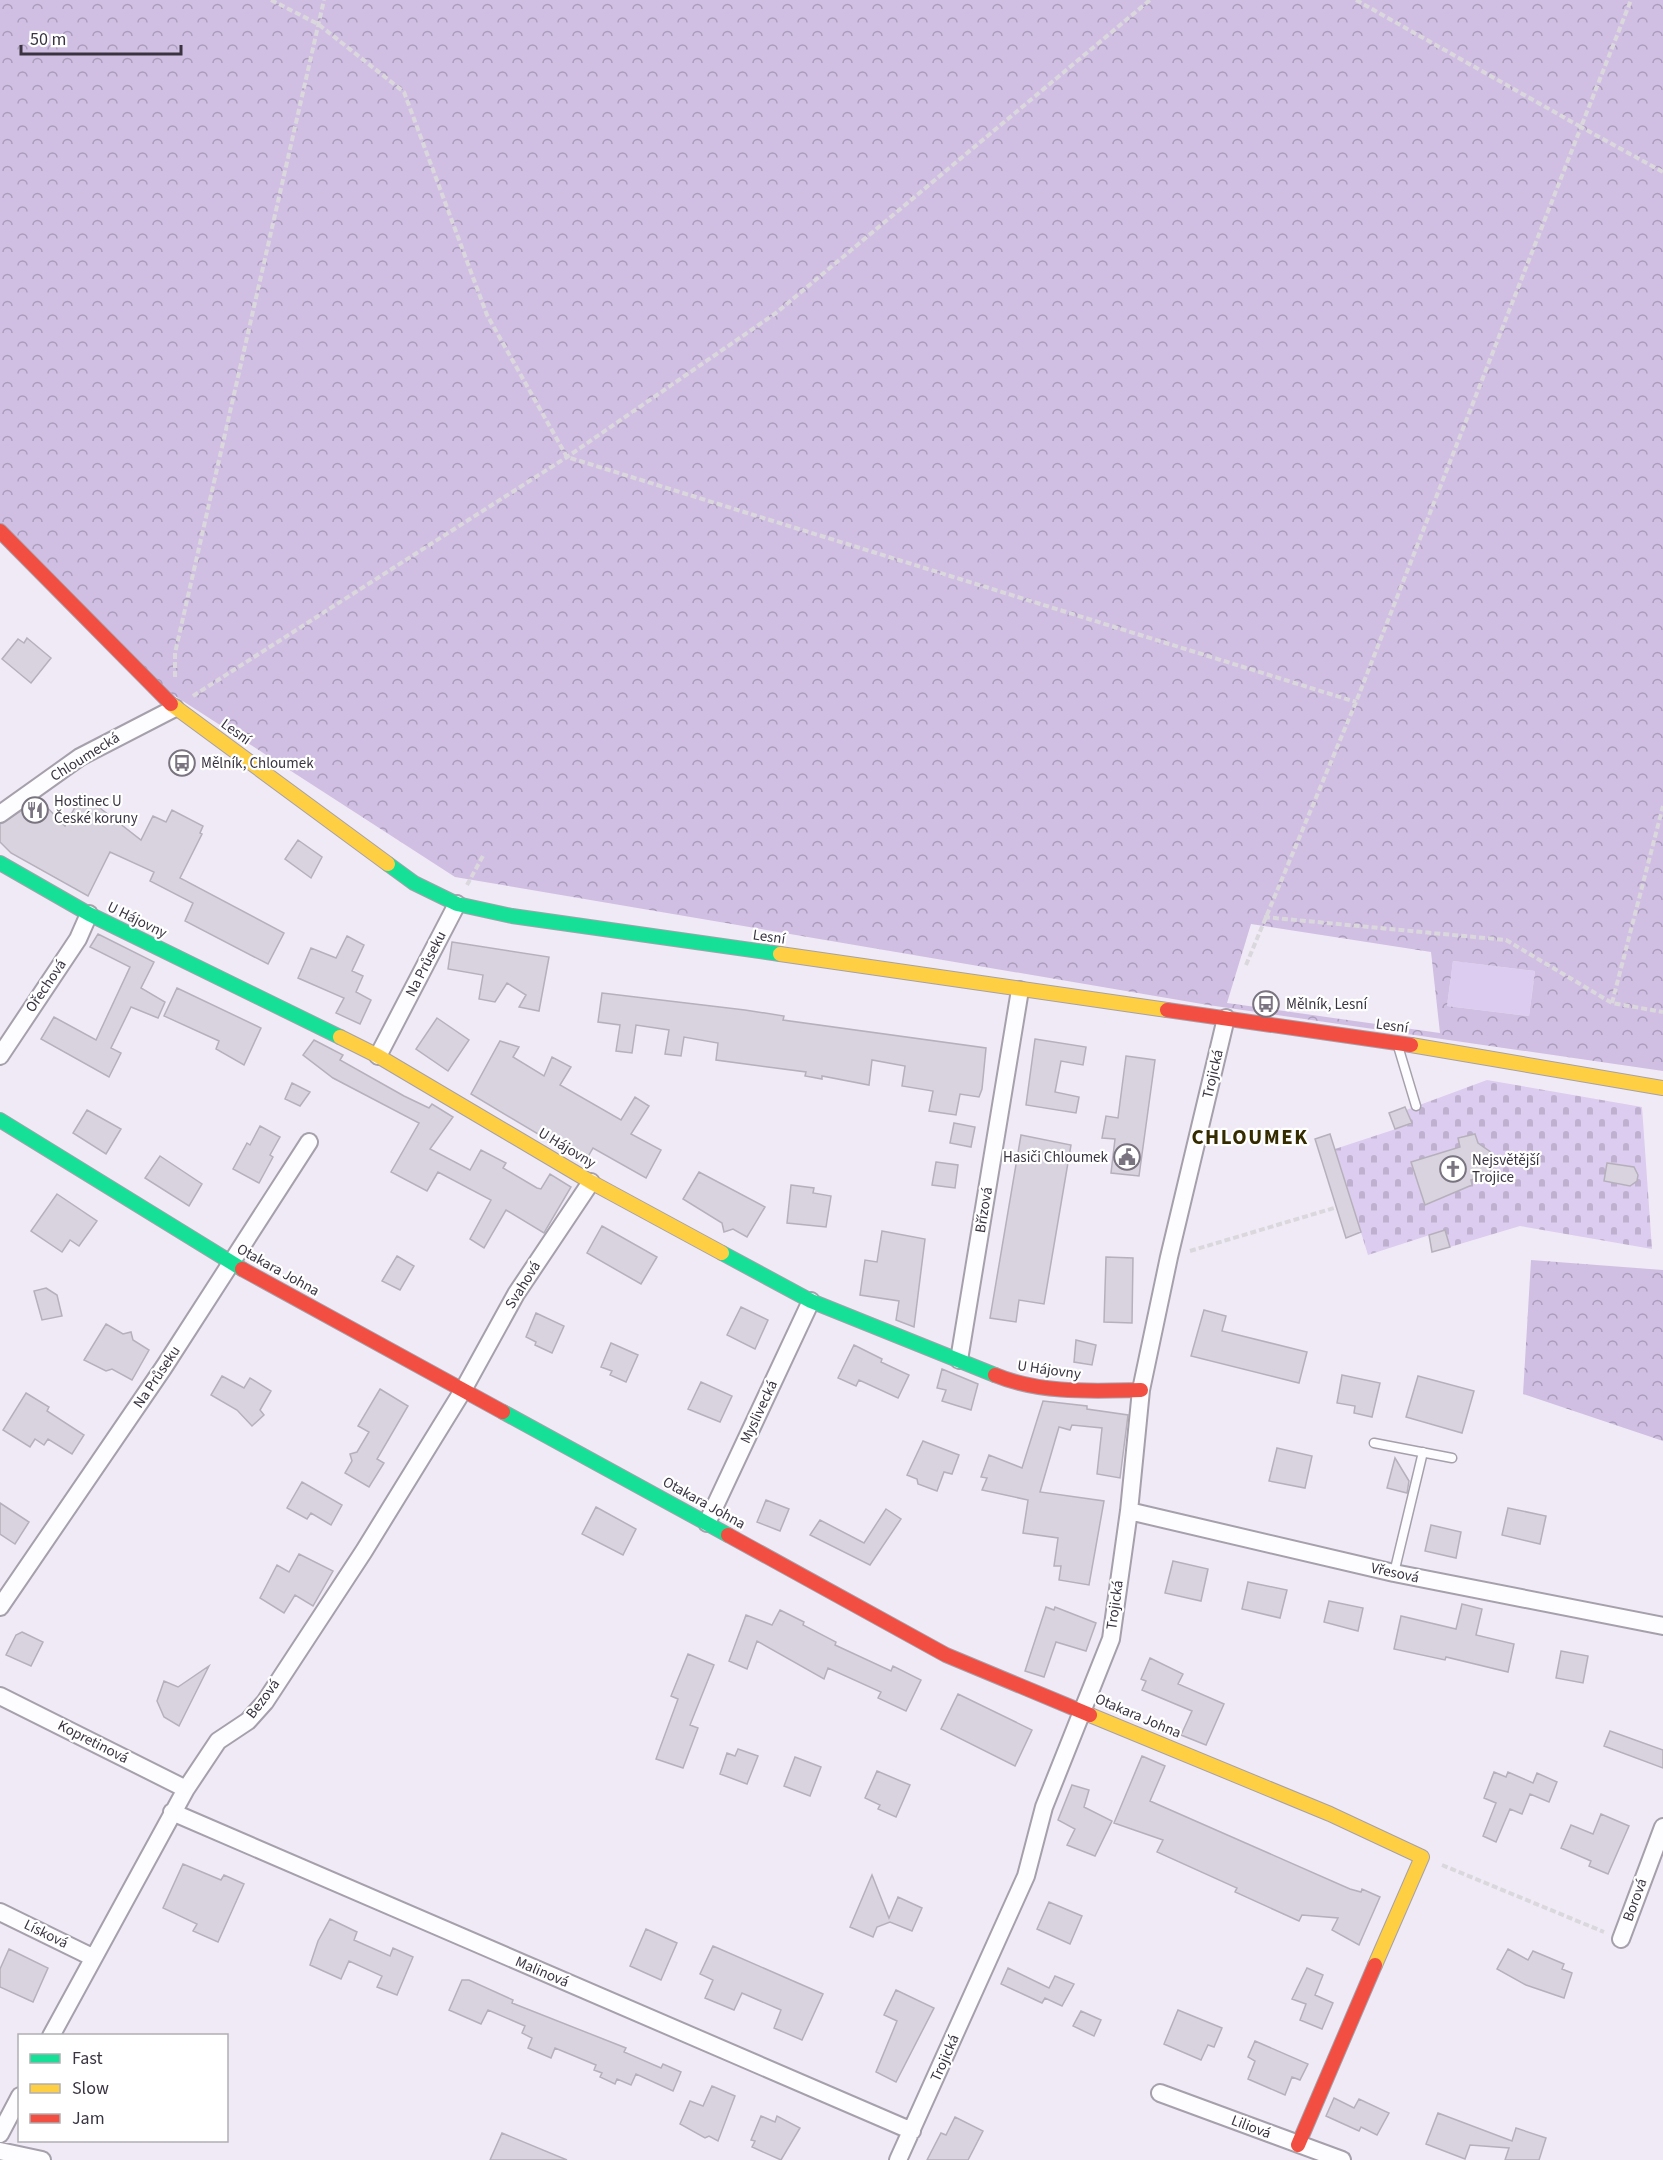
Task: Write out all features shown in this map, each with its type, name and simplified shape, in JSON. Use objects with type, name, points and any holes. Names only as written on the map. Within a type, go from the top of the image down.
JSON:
[{"type":"street","name":"Lesní","points":[[0,531],[175,708],[414,883],[457,904],[512,916],[1397,1043],[1663,1088]]},
{"type":"street","name":"Chloumecká","points":[[0,813],[80,757],[175,708]]},
{"type":"street","name":"U Hájovny","points":[[0,863],[89,914],[378,1056],[591,1182],[812,1301],[1011,1382],[1075,1392],[1141,1390]]},
{"type":"street","name":"Na Průseku","points":[[378,1056],[457,904]]},
{"type":"street","name":"Ořechová","points":[[0,1056],[78,939],[89,914]]},
{"type":"street","name":"Břízová","points":[[959,1360],[1020,990]]},
{"type":"street","name":"Trojická","points":[[898,2160],[1026,1876],[1044,1807],[1110,1639],[1129,1511],[1141,1390],[1169,1257],[1226,1018]]},
{"type":"street","name":"Otakara Johna","points":[[0,1120],[231,1263],[462,1392],[707,1523],[946,1655],[1330,1814],[1422,1857]]},
{"type":"street","name":"Na Průseku","points":[[0,1607],[164,1368],[309,1142]]},
{"type":"street","name":"Svahová","points":[[462,1392],[516,1294],[591,1182]]},
{"type":"street","name":"Myslivecká","points":[[707,1523],[812,1301]]},
{"type":"street","name":"Bezová","points":[[52,2034],[92,1957],[186,1789],[218,1741],[248,1721],[264,1702],[364,1551],[462,1392]]},
{"type":"street","name":"Vřesová","points":[[1129,1511],[1394,1573],[1663,1626]]},
{"type":"street","name":"Kopretinová","points":[[0,1696],[186,1789]]},
{"type":"street","name":"Malinová","points":[[172,1812],[912,2131]]},
{"type":"street","name":"Borová","points":[[1621,1939],[1663,1827]]},
{"type":"street","points":[[1298,2145],[1422,1857]]},
{"type":"street","name":"Lísková","points":[[0,1912],[92,1957]]},
{"type":"street","name":"Liliová","points":[[1160,2093],[1342,2160]]},
{"type":"street","points":[[0,2134],[18,2100]]},
{"type":"street","points":[[0,2151],[42,2160]]},
{"type":"lane","points":[[1397,1043],[1416,1106]]},
{"type":"lane","points":[[1374,1443],[1452,1458]]},
{"type":"lane","points":[[1394,1573],[1424,1452]]},
{"type":"path","points":[[271,0],[318,24],[404,92],[487,315],[567,457],[1356,702]]},
{"type":"path","points":[[175,708],[175,653],[324,0]]},
{"type":"path","points":[[175,708],[567,457],[776,313],[1150,0]]},
{"type":"path","points":[[1356,0],[1663,172]]},
{"type":"path","points":[[1246,966],[1264,917],[1356,702],[1631,0]]},
{"type":"path","points":[[1612,1003],[1663,806]]},
{"type":"path","points":[[457,904],[484,854]]},
{"type":"path","points":[[1264,917],[1506,940],[1612,1003],[1663,1012]]},
{"type":"path","points":[[1169,1257],[1334,1208]]},
{"type":"path","points":[[1422,1857],[1621,1939]]},
{"type":"green space","points":[[0,0],[1663,0],[1663,1071],[1208,1005],[455,877],[158,685],[0,525]],"holes":[[[1251,924],[1431,952],[1440,1033],[1227,1003]],[[1453,961],[1535,971],[1529,1016],[1447,1006]]]},
{"type":"green space","points":[[1453,961],[1535,971],[1529,1016],[1447,1006]]},
{"type":"green space","points":[[1487,1080],[1642,1107],[1652,1249],[1520,1226],[1450,1247],[1445,1230],[1368,1255],[1335,1149],[1411,1124],[1406,1110]],"holes":[[[1474,1134],[1480,1149],[1484,1148],[1492,1153],[1495,1164],[1489,1174],[1471,1180],[1472,1185],[1429,1201],[1425,1205],[1411,1162],[1460,1147],[1458,1138]],[[1607,1163],[1634,1167],[1638,1175],[1637,1181],[1630,1186],[1604,1181]]]},
{"type":"green space","points":[[1531,1260],[1663,1270],[1663,1441],[1523,1394]]},
{"type":"building","points":[[27,638],[51,658],[31,683],[2,659],[18,639],[24,643]]},
{"type":"building","points":[[82,794],[141,840],[153,816],[166,822],[172,810],[203,826],[200,833],[202,834],[180,878],[284,933],[268,964],[185,921],[193,903],[150,881],[154,872],[110,852],[88,896],[11,853],[0,842],[0,824],[39,799],[65,826]]},
{"type":"building","points":[[298,840],[322,857],[311,878],[285,859]]},
{"type":"building","points":[[98,934],[154,962],[141,988],[165,1002],[158,1018],[131,1007],[111,1048],[121,1053],[109,1077],[41,1039],[54,1017],[96,1040],[130,967],[90,947]]},
{"type":"building","points":[[347,936],[364,945],[352,971],[363,976],[356,992],[371,1000],[360,1024],[336,1013],[344,998],[298,978],[311,948],[336,958]]},
{"type":"building","points":[[452,942],[549,957],[539,1011],[519,1007],[526,995],[507,983],[495,1002],[479,999],[483,975],[448,969]]},
{"type":"building","points":[[177,988],[261,1028],[244,1065],[216,1049],[219,1041],[164,1016]]},
{"type":"building","points":[[602,993],[745,1010],[784,1016],[783,1020],[986,1048],[982,1089],[979,1097],[960,1094],[956,1115],[929,1111],[933,1091],[902,1086],[905,1066],[872,1060],[869,1085],[822,1076],[822,1079],[805,1076],[806,1072],[716,1060],[718,1043],[684,1037],[681,1056],[665,1054],[669,1030],[636,1025],[632,1053],[616,1051],[620,1025],[598,1022]]},
{"type":"building","points":[[437,1018],[469,1040],[448,1071],[416,1049]]},
{"type":"building","points":[[1035,1039],[1086,1047],[1083,1065],[1061,1061],[1055,1092],[1079,1097],[1076,1113],[1026,1105]]},
{"type":"building","points":[[314,1040],[343,1055],[340,1060],[404,1096],[429,1108],[432,1104],[453,1117],[430,1149],[470,1170],[481,1150],[506,1163],[503,1168],[537,1188],[541,1189],[550,1174],[571,1187],[544,1233],[506,1210],[484,1248],[470,1239],[491,1200],[438,1172],[427,1191],[391,1172],[419,1123],[333,1078],[303,1055]]},
{"type":"building","points":[[500,1041],[519,1047],[513,1057],[544,1076],[552,1057],[571,1067],[560,1085],[621,1120],[635,1097],[649,1106],[631,1134],[661,1150],[646,1178],[593,1148],[585,1162],[471,1094]]},
{"type":"building","points":[[1126,1056],[1155,1060],[1139,1176],[1111,1173],[1115,1139],[1102,1138],[1106,1116],[1118,1118]]},
{"type":"building","points":[[292,1083],[310,1092],[300,1106],[285,1099]]},
{"type":"building","points":[[1405,1107],[1412,1123],[1395,1129],[1389,1113]]},
{"type":"building","points":[[87,1110],[121,1129],[106,1154],[73,1133]]},
{"type":"building","points":[[954,1123],[975,1127],[971,1147],[950,1143]]},
{"type":"building","points":[[260,1126],[280,1137],[270,1155],[273,1157],[259,1183],[233,1169],[247,1143],[250,1145]]},
{"type":"building","points":[[1330,1134],[1361,1232],[1346,1238],[1315,1139]]},
{"type":"building","name":"Nejsvětější Trojice","points":[[1475,1134],[1478,1143],[1492,1153],[1495,1164],[1489,1174],[1471,1180],[1472,1185],[1425,1205],[1411,1162],[1460,1147],[1458,1138]]},
{"type":"building","points":[[1021,1135],[1071,1145],[1044,1304],[1019,1300],[1016,1322],[990,1318]]},
{"type":"building","points":[[160,1156],[202,1184],[189,1206],[145,1178]]},
{"type":"building","points":[[936,1162],[958,1165],[955,1188],[932,1185]]},
{"type":"building","points":[[1607,1163],[1634,1167],[1638,1175],[1637,1181],[1630,1186],[1604,1181]]},
{"type":"building","points":[[699,1172],[765,1207],[747,1237],[733,1229],[724,1232],[722,1223],[683,1199]]},
{"type":"building","points":[[791,1185],[814,1188],[813,1193],[831,1196],[826,1227],[787,1223]]},
{"type":"building","points":[[57,1194],[97,1221],[79,1246],[70,1240],[62,1252],[31,1231]]},
{"type":"building","points":[[602,1226],[657,1257],[641,1284],[587,1253]]},
{"type":"building","points":[[1445,1230],[1450,1247],[1432,1252],[1429,1235]]},
{"type":"building","points":[[882,1231],[925,1239],[914,1327],[896,1320],[899,1301],[860,1295],[865,1260],[877,1262]]},
{"type":"building","points":[[397,1256],[414,1266],[400,1290],[382,1281]]},
{"type":"building","points":[[1106,1257],[1133,1258],[1132,1323],[1104,1322]]},
{"type":"building","points":[[46,1288],[57,1295],[62,1316],[42,1320],[34,1291]]},
{"type":"building","points":[[741,1307],[768,1320],[755,1349],[727,1335]]},
{"type":"building","points":[[1204,1310],[1226,1316],[1222,1331],[1307,1352],[1299,1383],[1191,1356]]},
{"type":"building","points":[[536,1313],[564,1326],[552,1353],[535,1345],[536,1342],[526,1337]]},
{"type":"building","points":[[106,1324],[123,1334],[131,1332],[133,1340],[149,1350],[132,1380],[112,1369],[106,1371],[84,1360]]},
{"type":"building","points":[[1076,1340],[1096,1345],[1092,1365],[1074,1362]]},
{"type":"building","points":[[611,1343],[638,1355],[626,1382],[610,1375],[612,1371],[601,1367]]},
{"type":"building","points":[[854,1345],[882,1359],[881,1362],[909,1375],[898,1398],[859,1380],[856,1386],[838,1378]]},
{"type":"building","points":[[942,1369],[978,1384],[971,1410],[942,1401],[946,1390],[937,1388]]},
{"type":"building","points":[[1342,1375],[1380,1383],[1372,1417],[1354,1413],[1355,1406],[1337,1403]]},
{"type":"building","points":[[222,1376],[244,1388],[250,1378],[271,1391],[260,1410],[264,1415],[252,1426],[237,1410],[211,1395]]},
{"type":"building","points":[[1418,1376],[1474,1391],[1462,1433],[1406,1417]]},
{"type":"building","points":[[701,1382],[732,1396],[720,1422],[688,1409]]},
{"type":"building","points":[[380,1389],[408,1406],[377,1459],[384,1463],[369,1487],[345,1473],[352,1461],[350,1454],[357,1452],[369,1432],[358,1426]]},
{"type":"building","points":[[26,1393],[49,1407],[47,1411],[84,1435],[72,1454],[48,1439],[44,1445],[35,1439],[30,1447],[3,1430]]},
{"type":"building","points":[[1043,1401],[1087,1406],[1087,1409],[1128,1415],[1120,1478],[1097,1474],[1102,1428],[1072,1425],[1070,1430],[1059,1427],[1040,1492],[1104,1501],[1089,1585],[1059,1580],[1061,1566],[1054,1566],[1058,1538],[1023,1533],[1028,1500],[982,1490],[987,1478],[981,1477],[989,1455],[1022,1468]]},
{"type":"building","points":[[923,1441],[959,1455],[952,1474],[944,1472],[937,1491],[918,1484],[917,1479],[907,1475]]},
{"type":"building","points":[[1277,1448],[1312,1456],[1305,1488],[1269,1481]]},
{"type":"building","points":[[1395,1458],[1409,1481],[1407,1493],[1387,1488]]},
{"type":"building","points":[[302,1482],[342,1505],[331,1525],[311,1513],[307,1519],[287,1508]]},
{"type":"building","points":[[766,1500],[789,1509],[780,1531],[757,1522]]},
{"type":"building","points":[[0,1503],[29,1522],[15,1544],[0,1534]]},
{"type":"building","points":[[596,1507],[636,1529],[623,1555],[582,1534]]},
{"type":"building","points":[[1508,1508],[1546,1516],[1540,1544],[1502,1535]]},
{"type":"building","points":[[886,1509],[901,1519],[870,1565],[810,1535],[820,1520],[864,1543]]},
{"type":"building","points":[[1431,1525],[1461,1532],[1456,1558],[1425,1551]]},
{"type":"building","points":[[299,1554],[333,1571],[313,1606],[295,1595],[284,1613],[260,1598],[277,1565],[289,1572]]},
{"type":"building","points":[[1173,1561],[1208,1569],[1201,1601],[1165,1593]]},
{"type":"building","points":[[1248,1582],[1287,1590],[1280,1618],[1242,1609]]},
{"type":"building","points":[[1329,1601],[1363,1608],[1358,1631],[1324,1622]]},
{"type":"building","points":[[1462,1604],[1482,1609],[1476,1635],[1514,1644],[1508,1672],[1446,1657],[1445,1660],[1394,1649],[1401,1616],[1456,1629]]},
{"type":"building","points":[[1046,1607],[1054,1610],[1055,1607],[1096,1623],[1086,1651],[1056,1642],[1044,1677],[1025,1671]]},
{"type":"building","points":[[780,1610],[836,1642],[835,1645],[891,1671],[893,1666],[921,1680],[906,1711],[878,1698],[881,1692],[828,1668],[824,1679],[757,1641],[747,1669],[729,1661],[746,1615],[772,1625]]},
{"type":"building","points":[[22,1632],[43,1642],[31,1666],[6,1655],[16,1635]]},
{"type":"building","points":[[1561,1651],[1588,1656],[1583,1683],[1556,1678]]},
{"type":"building","points":[[688,1654],[714,1665],[690,1725],[698,1728],[683,1768],[656,1759],[678,1699],[671,1696]]},
{"type":"building","points":[[1150,1658],[1183,1674],[1178,1684],[1224,1704],[1206,1745],[1181,1735],[1192,1711],[1142,1690],[1146,1681],[1141,1679]]},
{"type":"building","points":[[209,1666],[179,1726],[164,1717],[157,1701],[164,1681],[178,1687]]},
{"type":"building","points":[[958,1694],[1032,1730],[1015,1766],[941,1729]]},
{"type":"building","points":[[1610,1731],[1663,1750],[1663,1768],[1604,1746]]},
{"type":"building","points":[[738,1749],[758,1756],[747,1784],[720,1774],[727,1753],[735,1756]]},
{"type":"building","points":[[1142,1756],[1165,1766],[1150,1801],[1350,1889],[1361,1892],[1362,1889],[1380,1897],[1359,1945],[1332,1930],[1338,1918],[1302,1915],[1299,1921],[1235,1892],[1237,1888],[1157,1852],[1163,1840],[1114,1823]]},
{"type":"building","points":[[795,1757],[821,1767],[810,1796],[784,1786]]},
{"type":"building","points":[[877,1771],[910,1785],[896,1817],[878,1809],[880,1805],[865,1798]]},
{"type":"building","points":[[1494,1772],[1506,1777],[1508,1772],[1533,1783],[1537,1773],[1557,1782],[1549,1802],[1530,1794],[1522,1814],[1510,1809],[1496,1842],[1483,1836],[1496,1803],[1484,1798]]},
{"type":"building","points":[[1072,1785],[1089,1790],[1084,1807],[1112,1821],[1095,1856],[1067,1845],[1075,1829],[1058,1820]]},
{"type":"building","points":[[1601,1814],[1629,1826],[1608,1874],[1589,1866],[1591,1861],[1561,1848],[1571,1825],[1593,1834]]},
{"type":"building","points":[[183,1864],[221,1880],[224,1875],[244,1884],[218,1942],[193,1931],[197,1924],[163,1908]]},
{"type":"building","points":[[872,1875],[889,1918],[898,1897],[922,1908],[912,1931],[890,1922],[877,1927],[873,1937],[850,1927]]},
{"type":"building","points":[[1049,1902],[1082,1916],[1070,1944],[1037,1929]]},
{"type":"building","points":[[330,1919],[357,1932],[354,1940],[390,1956],[393,1948],[413,1957],[397,1995],[377,1987],[382,1976],[349,1961],[341,1979],[310,1965],[318,1941]]},
{"type":"building","points":[[646,1929],[677,1943],[661,1980],[630,1966]]},
{"type":"building","points":[[713,1946],[823,1994],[802,2040],[774,2028],[781,2010],[742,1993],[734,2010],[705,1998],[713,1980],[700,1974]]},
{"type":"building","points":[[9,1949],[48,1968],[33,2002],[0,1987],[0,1969]]},
{"type":"building","points":[[1508,1949],[1528,1960],[1533,1951],[1564,1964],[1562,1969],[1572,1973],[1564,1998],[1526,1985],[1497,1969]]},
{"type":"building","points":[[1008,1968],[1049,1988],[1055,1976],[1074,1984],[1062,2006],[1045,1998],[1042,2003],[1001,1984]]},
{"type":"building","points":[[1307,1968],[1323,1975],[1315,1995],[1333,2003],[1322,2029],[1300,2020],[1306,2004],[1292,1999]]},
{"type":"building","points":[[462,1980],[469,1980],[513,2000],[512,2003],[626,2048],[624,2052],[661,2068],[663,2064],[681,2072],[673,2091],[636,2074],[631,2085],[617,2079],[615,2084],[600,2077],[602,2073],[594,2070],[596,2065],[555,2048],[551,2058],[528,2048],[532,2038],[522,2033],[525,2026],[488,2010],[481,2024],[449,2010]]},
{"type":"building","points":[[896,1990],[934,2008],[896,2082],[876,2072],[897,2021],[884,2015]]},
{"type":"building","points":[[1178,2010],[1222,2028],[1214,2047],[1208,2045],[1201,2060],[1164,2044]]},
{"type":"building","points":[[1081,2011],[1101,2020],[1094,2036],[1073,2026]]},
{"type":"building","points":[[1255,2041],[1308,2064],[1300,2080],[1292,2077],[1285,2095],[1248,2079],[1255,2061],[1248,2057]]},
{"type":"building","points":[[712,2086],[735,2096],[718,2141],[709,2136],[705,2138],[680,2124],[690,2101],[703,2106]]},
{"type":"building","points":[[1334,2098],[1354,2108],[1359,2099],[1389,2113],[1377,2135],[1361,2127],[1359,2131],[1326,2116]]},
{"type":"building","points":[[1438,2113],[1512,2141],[1516,2128],[1546,2138],[1539,2160],[1505,2160],[1509,2148],[1470,2145],[1465,2159],[1426,2144]]},
{"type":"building","points":[[761,2116],[775,2122],[777,2116],[800,2128],[781,2160],[752,2147],[755,2141],[751,2140]]},
{"type":"building","points":[[955,2117],[983,2131],[968,2160],[927,2160],[941,2133],[946,2135]]},
{"type":"building","points":[[502,2133],[567,2160],[490,2160]]},
{"type":"traffic: fast","points":[[0,863],[89,914],[340,1037]]},
{"type":"traffic: fast","points":[[388,864],[414,883],[457,904],[512,916],[780,954]]},
{"type":"traffic: fast","points":[[0,1120],[242,1269]]},
{"type":"traffic: fast","points":[[722,1253],[811,1301],[995,1375]]},
{"type":"traffic: fast","points":[[503,1412],[728,1535]]},
{"type":"traffic: slow","points":[[171,704],[388,864]]},
{"type":"traffic: slow","points":[[780,954],[1167,1010]]},
{"type":"traffic: slow","points":[[340,1037],[378,1056],[591,1182],[722,1253]]},
{"type":"traffic: slow","points":[[1411,1045],[1663,1088]]},
{"type":"traffic: slow","points":[[1090,1715],[1330,1814],[1422,1857],[1375,1965]]},
{"type":"traffic: jam","points":[[0,531],[171,704]]},
{"type":"traffic: jam","points":[[1167,1010],[1411,1045]]},
{"type":"traffic: jam","points":[[242,1269],[503,1412]]},
{"type":"traffic: jam","points":[[995,1375],[1030,1386],[1067,1390],[1141,1390]]},
{"type":"traffic: jam","points":[[728,1535],[946,1655],[1090,1715]]},
{"type":"traffic: jam","points":[[1298,2145],[1375,1965]]},
{"type":"place","name":"Mělník, Chloumek","points":[[182,763]]},
{"type":"place","name":"Hostinec U České koruny","points":[[35,810]]},
{"type":"place","name":"Mělník, Lesní","points":[[1266,1004]]},
{"type":"place","name":"Hasiči Chloumek","points":[[1127,1157]]},
{"type":"place","name":"Nejsvětější Trojice","points":[[1453,1169]]},
{"type":"district","name":"CHLOUMEK","points":[[1250,1137]]}]
